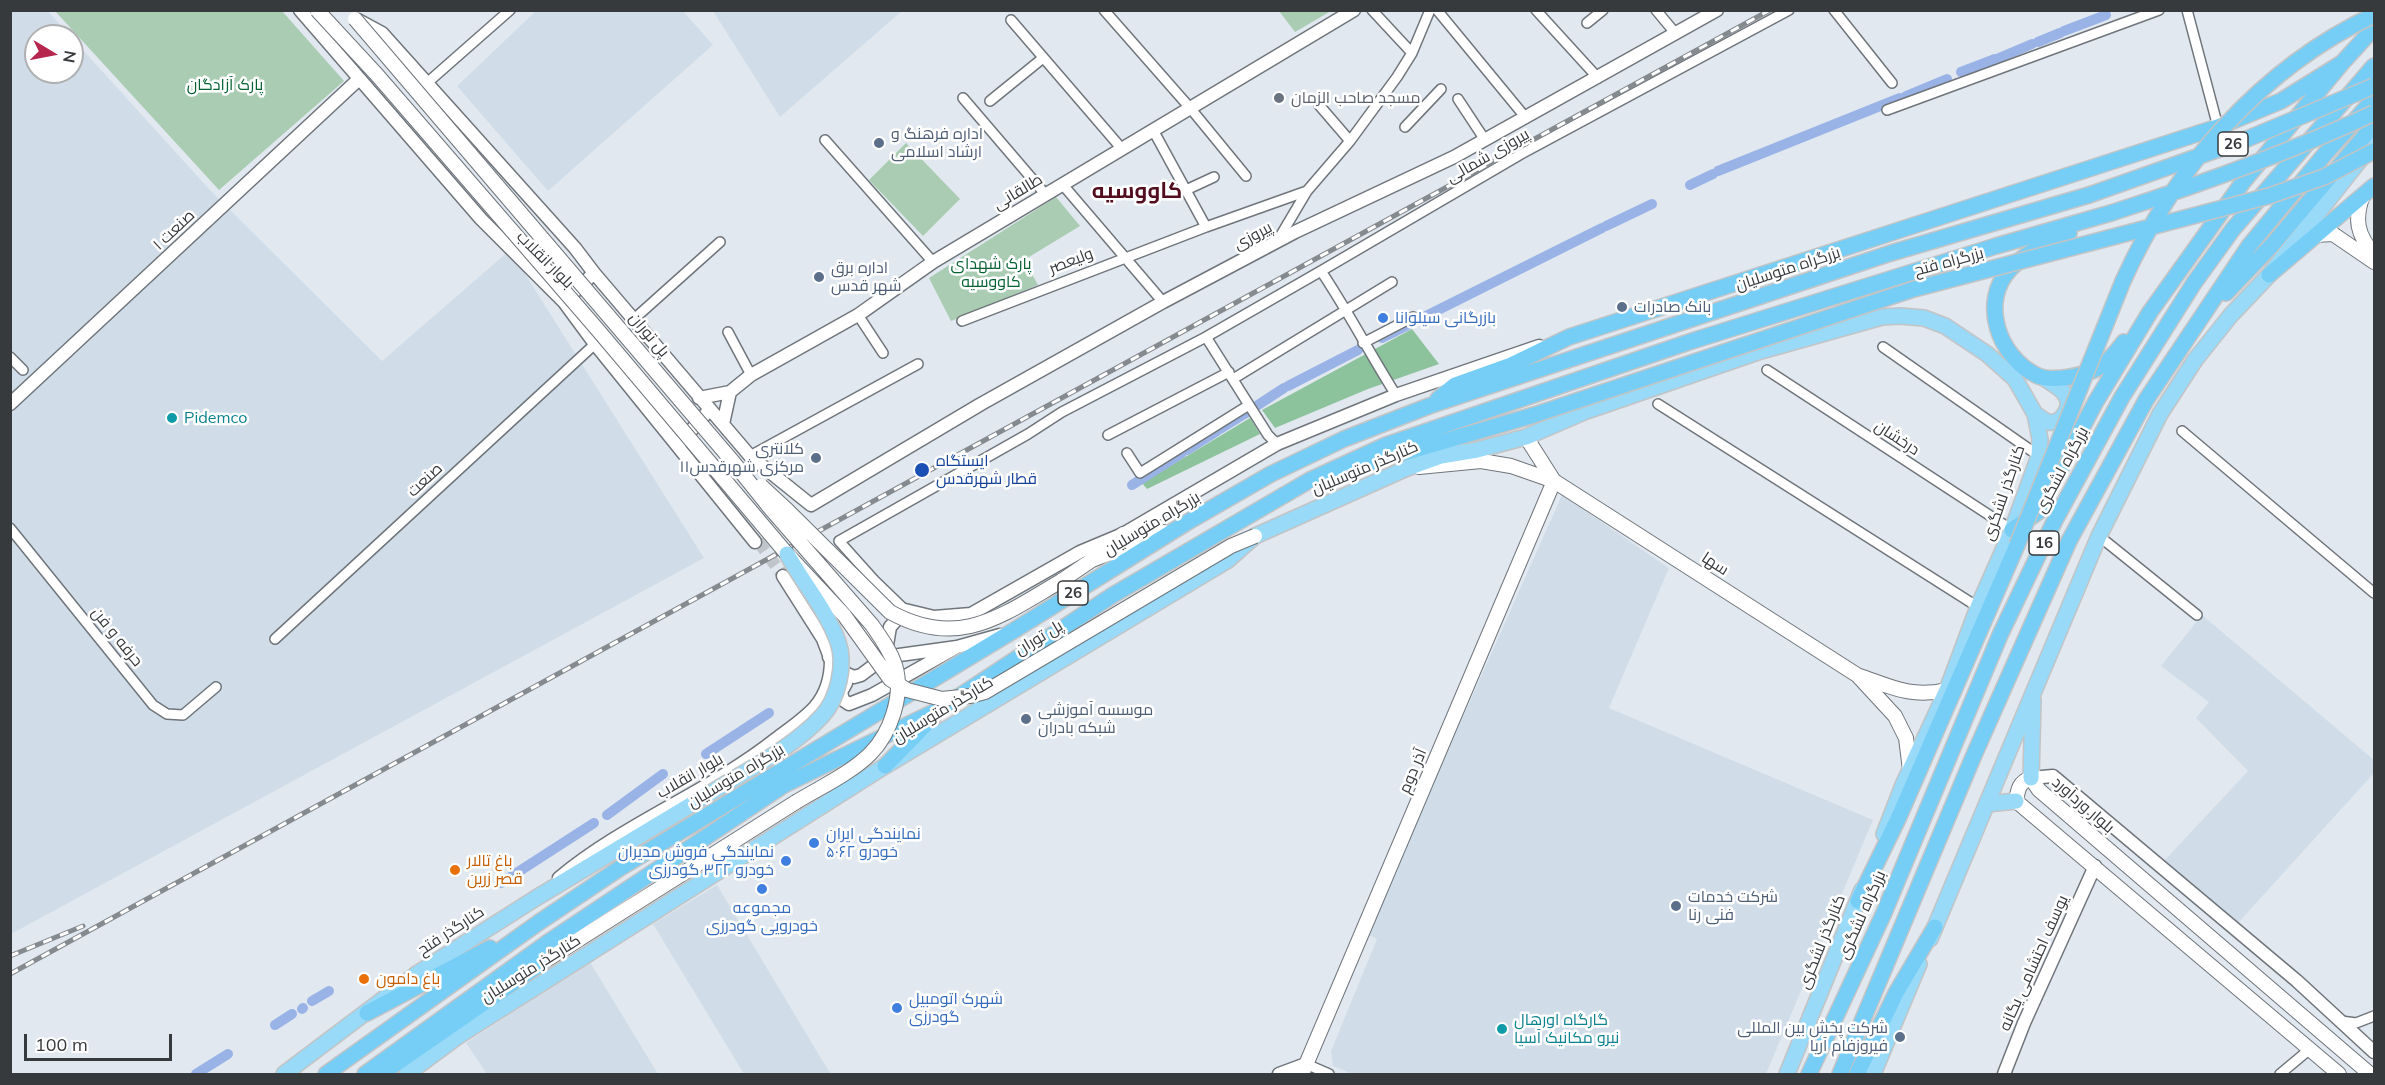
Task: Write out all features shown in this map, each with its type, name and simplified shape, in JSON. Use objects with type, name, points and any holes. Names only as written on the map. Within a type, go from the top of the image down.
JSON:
[{"type":"highway","points":[[1858,901],[1899,819],[2017,545],[2140,244],[2182,176],[2201,152],[2273,80],[2306,55],[2374,15]]},
{"type":"highway","points":[[2012,530],[2038,512],[2095,403],[2150,312],[2243,182],[2374,28]]},
{"type":"highway","points":[[1429,406],[1455,385],[1511,365],[1569,337],[2218,127],[2281,101],[2342,63]]},
{"type":"highway","name":"بزرگراه لشگری","points":[[1809,1074],[1883,915],[2000,635],[2054,522],[2122,397],[2194,283],[2233,229],[2374,66]]},
{"type":"highway","name":"بزرگراه متوسلیان","points":[[326,1074],[538,923],[640,856],[1013,631],[1186,523],[1271,474],[1323,449],[1429,406],[1891,253],[2089,195],[2242,141],[2374,86]]},
{"type":"highway","name":"16","points":[[1840,1074],[1974,755],[2069,541],[2146,400],[2249,246],[2374,99]]},
{"type":"highway","name":"26","points":[[2111,213],[2225,176],[2323,137],[2374,113]]},
{"type":"highway","points":[[2196,323],[2272,245],[2374,125]]},
{"type":"highway","name":"بزرگراه فتح","points":[[1310,480],[1534,415],[1914,289],[2269,196],[2324,177],[2374,151]]},
{"type":"highway","points":[[2269,274],[2369,191]]},
{"type":"highway","points":[[2111,213],[2036,248],[2009,270],[1996,296],[1995,314],[1998,333],[2015,361],[2035,375],[2044,378],[2075,377],[2099,368],[2108,361],[2150,312]]},
{"type":"highway","name":"بزرگراه متوسلیان","points":[[365,1074],[547,944],[784,785],[940,709],[1113,596],[1310,480],[1386,446],[1692,341],[1996,246],[2111,213]]},
{"type":"highway","points":[[885,766],[940,709]]},
{"type":"highway","points":[[367,1013],[538,923]]},
{"type":"highway","points":[[1857,1074],[1896,993],[1935,927]]},
{"type":"highway","points":[[381,1074],[543,962]]},
{"type":"main road","name":"پل توران","points":[[317,10],[378,76],[597,329],[787,555],[844,615],[890,679],[907,690],[942,699],[985,692],[1231,546],[1255,536]]},
{"type":"main road","name":"پل توران","points":[[352,15],[872,625],[887,646],[895,666],[897,692],[893,714],[888,728],[870,754],[543,962]]},
{"type":"main road","points":[[1873,1074],[2099,536],[2160,414],[2195,360],[2231,315],[2269,274],[2374,142]]},
{"type":"main road","points":[[2369,191],[2356,221],[2361,236],[2374,254]]},
{"type":"main road","points":[[2316,235],[2333,234],[2374,262]]},
{"type":"main road","name":"کنارگذر لشگری","points":[[1526,437],[1584,411],[1761,351],[1846,326],[1882,317],[1900,316],[1924,318],[1959,334],[2015,378],[2035,414],[2040,439],[2039,456],[2012,530],[1978,607],[1947,690],[1910,770],[1787,1074]]},
{"type":"main road","points":[[2035,414],[2048,422],[2056,421],[2067,410],[2068,400],[2065,393],[2044,378]]},
{"type":"main road","points":[[1441,456],[1534,415]]},
{"type":"main road","name":"کنارگذر متوسلیان","points":[[407,1074],[457,1037],[885,766],[1228,560],[1255,536],[1405,469],[1441,456],[1477,450],[1526,437]]},
{"type":"main road","name":"سها","points":[[1526,437],[1554,481]]},
{"type":"main road","name":"سها","points":[[1405,469],[1481,461],[1511,466],[1554,481],[1857,675]]},
{"type":"main road","points":[[734,463],[788,510],[890,612],[907,621],[939,628],[955,630],[993,620],[1061,581],[1092,560],[1123,534]]},
{"type":"main road","name":"آذر دوم","points":[[1304,1069],[1554,481]]},
{"type":"main road","points":[[1092,560],[1186,523]]},
{"type":"main road","name":"پل توران","points":[[709,794],[808,730],[824,714],[834,696],[841,661],[839,644],[830,625],[787,555]]},
{"type":"main road","points":[[1857,675],[1905,692],[1925,694],[1947,690]]},
{"type":"main road","points":[[1857,675],[1895,716],[1906,738],[1910,770]]},
{"type":"main road","points":[[2016,801],[2018,789],[2023,780],[2031,778],[2034,691]]},
{"type":"main road","name":"بلوار وردآورد","points":[[2031,778],[2039,790],[2370,1074]]},
{"type":"main road","name":"کنارگذر فتح","points":[[284,1074],[418,973],[536,898],[709,794]]},
{"type":"main road","points":[[1987,804],[2016,801],[2339,1074]]},
{"type":"street","name":"بلوار انقلاب","points":[[300,10],[480,219],[564,302],[595,344],[680,442],[756,542]]},
{"type":"street","points":[[427,83],[510,10]]},
{"type":"street","points":[[1104,10],[1246,176]]},
{"type":"street","name":"طالقانی","points":[[699,398],[730,392],[751,375],[858,315],[933,262],[1354,10]]},
{"type":"street","points":[[1372,10],[1412,53]]},
{"type":"street","points":[[1278,241],[1307,191],[1350,141],[1397,77],[1412,53],[1430,10]]},
{"type":"street","points":[[1437,10],[1526,118]]},
{"type":"street","points":[[1536,10],[1598,78]]},
{"type":"street","points":[[1587,23],[1603,10]]},
{"type":"street","points":[[1656,10],[1676,34]]},
{"type":"street","name":"پیروزی","points":[[812,505],[981,404],[1163,302],[1278,241],[1485,140],[1718,10]]},
{"type":"street","name":"پیروزی شمالی","points":[[885,657],[817,555],[1028,434],[1062,412],[1206,336],[1521,154],[1789,10]]},
{"type":"street","points":[[1834,10],[1892,83]]},
{"type":"street","points":[[1887,110],[2159,10]]},
{"type":"street","points":[[2187,10],[2218,127]]},
{"type":"street","name":"بلوار انقلاب","points":[[352,15],[382,33],[575,248],[750,456],[812,505]]},
{"type":"street","points":[[1011,20],[1122,149]]},
{"type":"street","points":[[990,101],[1043,58]]},
{"type":"street","name":"صنعت ۱","points":[[10,404],[359,79]]},
{"type":"street","points":[[1405,126],[1441,89]]},
{"type":"street","points":[[963,98],[1046,195]]},
{"type":"street","points":[[1458,99],[1485,140]]},
{"type":"street","points":[[1319,105],[1350,141]]},
{"type":"street","points":[[1153,130],[1206,227]]},
{"type":"street","points":[[825,140],[933,262]]},
{"type":"street","points":[[1186,190],[1214,177]]},
{"type":"street","points":[[1064,184],[1163,302]]},
{"type":"street","name":"ولیعصر","points":[[962,321],[1206,227],[1307,191]]},
{"type":"street","points":[[634,319],[720,242]]},
{"type":"street","points":[[1321,271],[1347,310],[1363,342],[1396,395]]},
{"type":"street","points":[[564,302],[594,273]]},
{"type":"street","points":[[1108,435],[1231,376],[1392,282]]},
{"type":"street","points":[[858,315],[883,353]]},
{"type":"street","points":[[1363,342],[1413,317]]},
{"type":"street","points":[[728,332],[751,375]]},
{"type":"street","points":[[1206,336],[1276,444]]},
{"type":"street","points":[[839,541],[873,580],[905,609],[934,617],[970,614],[1080,552],[1123,534],[1276,444],[1396,395],[1509,355],[1569,337]]},
{"type":"street","name":"صنعت","points":[[275,639],[595,344]]},
{"type":"street","points":[[1883,347],[2039,456]]},
{"type":"street","points":[[10,357],[23,370]]},
{"type":"street","points":[[750,456],[918,364]]},
{"type":"street","name":"درخشان","points":[[1767,370],[2012,530]]},
{"type":"street","points":[[723,424],[730,392]]},
{"type":"street","points":[[1658,404],[1978,607]]},
{"type":"street","points":[[1127,453],[1140,473],[1249,405]]},
{"type":"street","points":[[680,442],[710,409]]},
{"type":"street","points":[[2182,431],[2374,593]]},
{"type":"street","name":"حرفه و فن","points":[[10,528],[153,705],[167,714],[183,715],[216,687]]},
{"type":"street","points":[[2099,536],[2197,615]]},
{"type":"street","points":[[780,577],[831,660],[854,677]]},
{"type":"street","points":[[885,657],[890,627],[905,609]]},
{"type":"street","points":[[957,647],[872,695],[849,704],[843,700],[841,692],[845,684],[885,657],[957,647],[1013,631]]},
{"type":"street","name":"بلوار انقلاب","points":[[536,898],[577,863],[752,759],[798,722],[815,707],[822,697],[830,677],[831,660]]},
{"type":"street","name":"بلوار وردآورد","points":[[2031,778],[2053,776],[2297,981],[2374,1052]]},
{"type":"street","name":"یوسف احتشامی یگانه","points":[[2004,1074],[2024,1023],[2095,866]]},
{"type":"street","points":[[2341,1021],[2356,1023],[2374,1016]]},
{"type":"street","points":[[2280,1074],[2310,1048]]},
{"type":"street","points":[[1279,1074],[1304,1069],[1329,1074]]},
{"type":"shaded area","points":[[47,10],[59,24],[24,24],[24,84],[84,84],[84,51],[210,190],[382,361],[510,250],[704,558],[11,934],[10,11]]},
{"type":"shaded area","points":[[537,10],[683,11],[713,45],[548,191],[457,86]]},
{"type":"shaded area","points":[[713,11],[902,11],[780,117]]},
{"type":"shaded area","points":[[1562,495],[1669,568],[1609,708],[1873,820],[1766,1074],[1353,1074],[1333,1066],[1331,1051],[1377,939],[1368,935]]},
{"type":"shaded area","points":[[2202,615],[2374,760],[2374,773],[2238,923],[2164,861],[2248,771],[2196,718],[2209,702],[2161,666]]},
{"type":"shaded area","points":[[717,885],[831,1074],[744,1074],[653,924]]},
{"type":"shaded area","points":[[590,962],[658,1074],[487,1074],[466,1043]]},
{"type":"green space","name":"پارک آزادگان","points":[[55,11],[282,11],[344,81],[219,190],[84,43],[84,24],[67,24]]},
{"type":"green space","points":[[1279,11],[1331,11],[1295,32]]},
{"type":"green space","points":[[906,143],[960,199],[923,236],[869,180]]},
{"type":"green space","name":"پارک شهدای کاووسیه","points":[[1056,197],[1080,226],[1024,260],[1038,285],[951,321],[929,278]]},
{"type":"green space","points":[[1412,329],[1439,364],[1368,389],[1275,428],[1262,410]]},
{"type":"green space","points":[[1250,418],[1260,434],[1147,489],[1142,483]]},
{"type":"waterway","points":[[2064,31],[2106,15]]},
{"type":"waterway","points":[[2038,42],[2060,33]]},
{"type":"waterway","points":[[1999,58],[2032,44]]},
{"type":"waterway","points":[[1961,72],[1995,59]]},
{"type":"waterway","points":[[1906,96],[1947,79]]},
{"type":"waterway","points":[[1718,171],[1900,98]]},
{"type":"waterway","points":[[1690,185],[1713,174]]},
{"type":"waterway","points":[[1606,226],[1652,204]]},
{"type":"waterway","points":[[1382,338],[1602,228]]},
{"type":"waterway","points":[[1288,386],[1358,350]]},
{"type":"waterway","points":[[1258,405],[1284,388]]},
{"type":"waterway","points":[[1220,429],[1249,411]]},
{"type":"waterway","points":[[1187,450],[1217,431]]},
{"type":"waterway","points":[[1132,485],[1182,453]]},
{"type":"waterway","points":[[706,754],[769,713]]},
{"type":"waterway","points":[[607,815],[663,774]]},
{"type":"waterway","points":[[501,883],[594,823]]},
{"type":"waterway","points":[[312,1001],[329,991]]},
{"type":"waterway","points":[[275,1025],[292,1014]]},
{"type":"waterway","points":[[196,1074],[228,1054]]},
{"type":"tunnel","points":[[758,541],[783,576]]},
{"type":"railway","points":[[10,974],[1770,10]]},
{"type":"railway","points":[[10,956],[83,926]]},
{"type":"place","name":"مسجد صاحب الزمان","points":[[1279,98]]},
{"type":"place","name":"اداره فرهنگ و ارشاد اسلامی","points":[[879,143]]},
{"type":"place","name":"اداره برق شهر قدس","points":[[819,277]]},
{"type":"place","name":"بانک صادرات","points":[[1622,307]]},
{"type":"place","name":"بازرگانی سیلوانا","points":[[1383,318]]},
{"type":"place","name":"Pidemco","points":[[172,418]]},
{"type":"place","name":"کلانتری ۱۱مرکزی شهرقدس","points":[[816,458]]},
{"type":"place","name":"ایستگاه قطار شهرقدس","points":[[922,470]]},
{"type":"place","name":"موسسه آموزشی شبکه بادران","points":[[1026,719]]},
{"type":"place","name":"نمایندگی ایران خودرو ۵۰۶۲","points":[[814,843]]},
{"type":"place","name":"نمایندگی فروش مدیران خودرو ۳۲۲ گودرزی","points":[[786,861]]},
{"type":"place","name":"باغ تالار قصر زرین","points":[[455,870]]},
{"type":"place","name":"مجموعه خودرویی گودرزی","points":[[762,889]]},
{"type":"place","name":"شرکت خدمات فنی رنا","points":[[1676,906]]},
{"type":"place","name":"باغ دامون","points":[[364,979]]},
{"type":"place","name":"شهرک اتومبیل گودرزی","points":[[897,1008]]},
{"type":"place","name":"گارگاه اورهال نیرو مکانیک آسیا","points":[[1502,1029]]},
{"type":"place","name":"شرکت پخش بین المللی فیروزفام آریا","points":[[1900,1037]]},
{"type":"district","name":"کاووسیه","points":[[1137,191]]}]
